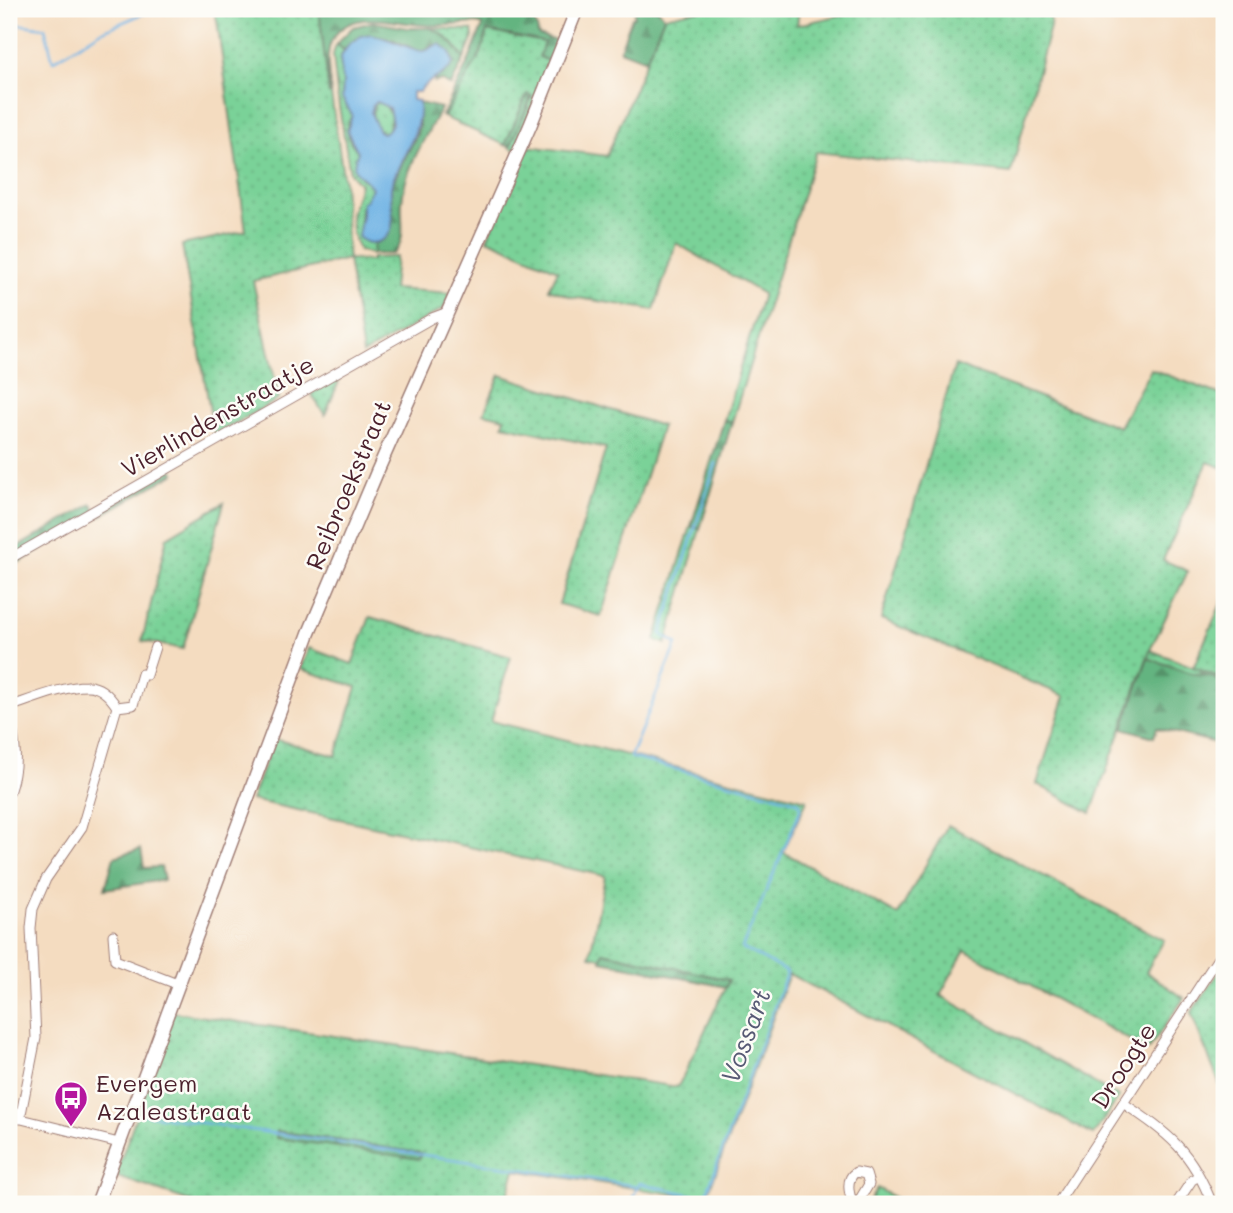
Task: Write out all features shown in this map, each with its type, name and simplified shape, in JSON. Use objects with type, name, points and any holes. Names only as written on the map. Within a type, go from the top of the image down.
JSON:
[{"type":"street","name":"Reibroekstraat","points":[[97,1204],[309,633],[530,126],[578,9]]},
{"type":"street","name":"Vierlindenstraatje","points":[[9,559],[432,318],[448,312]]},
{"type":"street","points":[[117,708],[133,705],[142,674],[146,675],[155,647]]},
{"type":"street","points":[[9,707],[44,695],[86,686],[104,692],[111,697],[117,708],[82,827],[46,879],[33,909],[31,928],[36,1038],[20,1119]]},
{"type":"street","points":[[9,715],[16,746],[17,767],[9,793]]},
{"type":"street","points":[[113,935],[115,960],[177,984]]},
{"type":"street","name":"Droogte","points":[[1057,1204],[1224,950]]},
{"type":"street","points":[[1123,1103],[1177,1143],[1199,1176],[1212,1204]]},
{"type":"street","points":[[9,1116],[119,1143]]},
{"type":"street","points":[[1176,1204],[1192,1180],[1199,1176]]},
{"type":"green space","points":[[213,9],[319,9],[329,94],[344,182],[348,259],[253,281],[279,399],[214,435],[182,245],[246,231],[217,20]]},
{"type":"green space","points":[[319,9],[446,9],[459,15],[504,20],[515,10],[531,19],[538,35],[560,42],[551,62],[539,57],[544,42],[487,31],[481,53],[444,117],[442,116],[483,25],[477,23],[430,26],[373,19],[350,23],[340,30],[330,46],[329,94]]},
{"type":"green space","points":[[635,9],[658,9],[664,17],[646,60],[620,50]]},
{"type":"green space","points":[[702,9],[799,9],[797,25],[868,9],[1051,9],[1050,27],[1011,173],[816,152],[732,422],[724,420],[763,294],[676,243],[654,310],[572,297],[549,289],[558,270],[487,239],[528,146],[607,156],[664,17]]},
{"type":"green space","points":[[373,22],[408,28],[430,28],[439,32],[464,59],[451,86],[441,80],[435,82],[431,78],[444,74],[433,45],[418,51],[385,37],[368,35],[351,42],[344,50],[336,44],[353,27]]},
{"type":"green space","points":[[430,28],[472,30],[473,37],[464,59],[449,40]]},
{"type":"green space","points":[[487,31],[545,42],[551,62],[515,150],[510,147],[532,97],[527,95],[505,145],[444,117],[481,53]]},
{"type":"green space","points":[[336,44],[344,50],[340,58],[342,98],[352,115],[347,126],[350,141],[358,152],[362,179],[370,183],[372,188],[361,209],[360,221],[365,242],[374,244],[373,254],[359,251],[352,232],[351,214],[360,184],[350,173],[337,94],[333,55]]},
{"type":"green space","points":[[527,94],[532,96],[510,147],[505,145]]},
{"type":"green space","points":[[377,102],[385,104],[391,116],[389,129],[383,133],[373,119]]},
{"type":"green space","points":[[419,103],[441,108],[407,177],[398,248],[393,254],[373,254],[374,244],[384,239],[392,211],[391,186],[416,136]]},
{"type":"green space","points":[[396,257],[393,289],[450,293],[444,308],[363,354],[348,259],[372,261],[372,258]]},
{"type":"green space","points":[[955,365],[1119,427],[1151,369],[1224,396],[1224,468],[1208,462],[1163,560],[1188,571],[1150,650],[1091,813],[1037,784],[1065,696],[881,619]]},
{"type":"green space","points":[[500,375],[662,426],[601,616],[559,604],[606,448],[503,425],[505,418],[484,413]]},
{"type":"green space","points":[[341,376],[325,415],[311,394]]},
{"type":"green space","points":[[724,420],[732,422],[700,529],[691,526]]},
{"type":"green space","points":[[172,469],[175,473],[9,568],[9,552],[92,504],[97,513]]},
{"type":"green space","points":[[224,503],[183,649],[142,641],[167,537]]},
{"type":"green space","points":[[691,526],[700,529],[666,644],[655,640]]},
{"type":"green space","points":[[1224,597],[1224,679],[1193,668]]},
{"type":"green space","points":[[370,617],[511,657],[491,721],[807,800],[783,852],[898,915],[948,825],[1164,940],[1146,972],[1184,998],[1148,1050],[965,950],[940,995],[1119,1097],[1093,1135],[789,974],[706,1199],[515,1170],[505,1204],[189,1204],[190,1201],[115,1176],[173,1012],[678,1087],[729,980],[603,952],[602,958],[590,956],[605,876],[251,800],[274,739],[336,756],[357,687],[300,669],[309,648],[352,664]],"holes":[[[277,1132],[421,1153],[276,1138]]]},
{"type":"green space","points":[[1150,650],[1224,679],[1224,682],[1148,658]]},
{"type":"green space","points":[[1148,658],[1224,682],[1224,710],[1221,719],[1224,720],[1224,745],[1157,728],[1154,737],[1123,728]]},
{"type":"green space","points":[[141,849],[144,868],[161,867],[164,880],[105,889],[114,857]]},
{"type":"green space","points":[[603,952],[729,980],[726,987],[601,961]]},
{"type":"green space","points":[[1224,965],[1224,1095],[1191,1013]]},
{"type":"green space","points":[[277,1131],[421,1153],[419,1159],[276,1138]]},
{"type":"green space","points":[[877,1188],[906,1204],[868,1204]]},
{"type":"water","points":[[376,35],[420,51],[440,44],[450,52],[453,64],[419,92],[412,92],[412,100],[419,101],[419,113],[414,134],[392,183],[390,232],[386,238],[373,243],[358,237],[362,202],[372,188],[355,170],[358,152],[347,131],[352,115],[342,98],[340,58],[349,44],[361,36]],"holes":[[[377,102],[389,108],[392,123],[383,133],[379,131],[371,113]]]},
{"type":"waterway","points":[[9,23],[45,28],[53,61],[100,32],[154,9]]},
{"type":"waterway","name":"Vossart","points":[[141,1114],[638,1186],[640,1183],[705,1198],[787,972],[742,948],[800,811],[800,803],[792,800],[630,757],[677,644],[661,634],[716,463]]},
{"type":"waterway","points":[[630,1204],[638,1186]]},
{"type":"place","name":"Evergem Azaleastraat","points":[[71,1128]]}]
